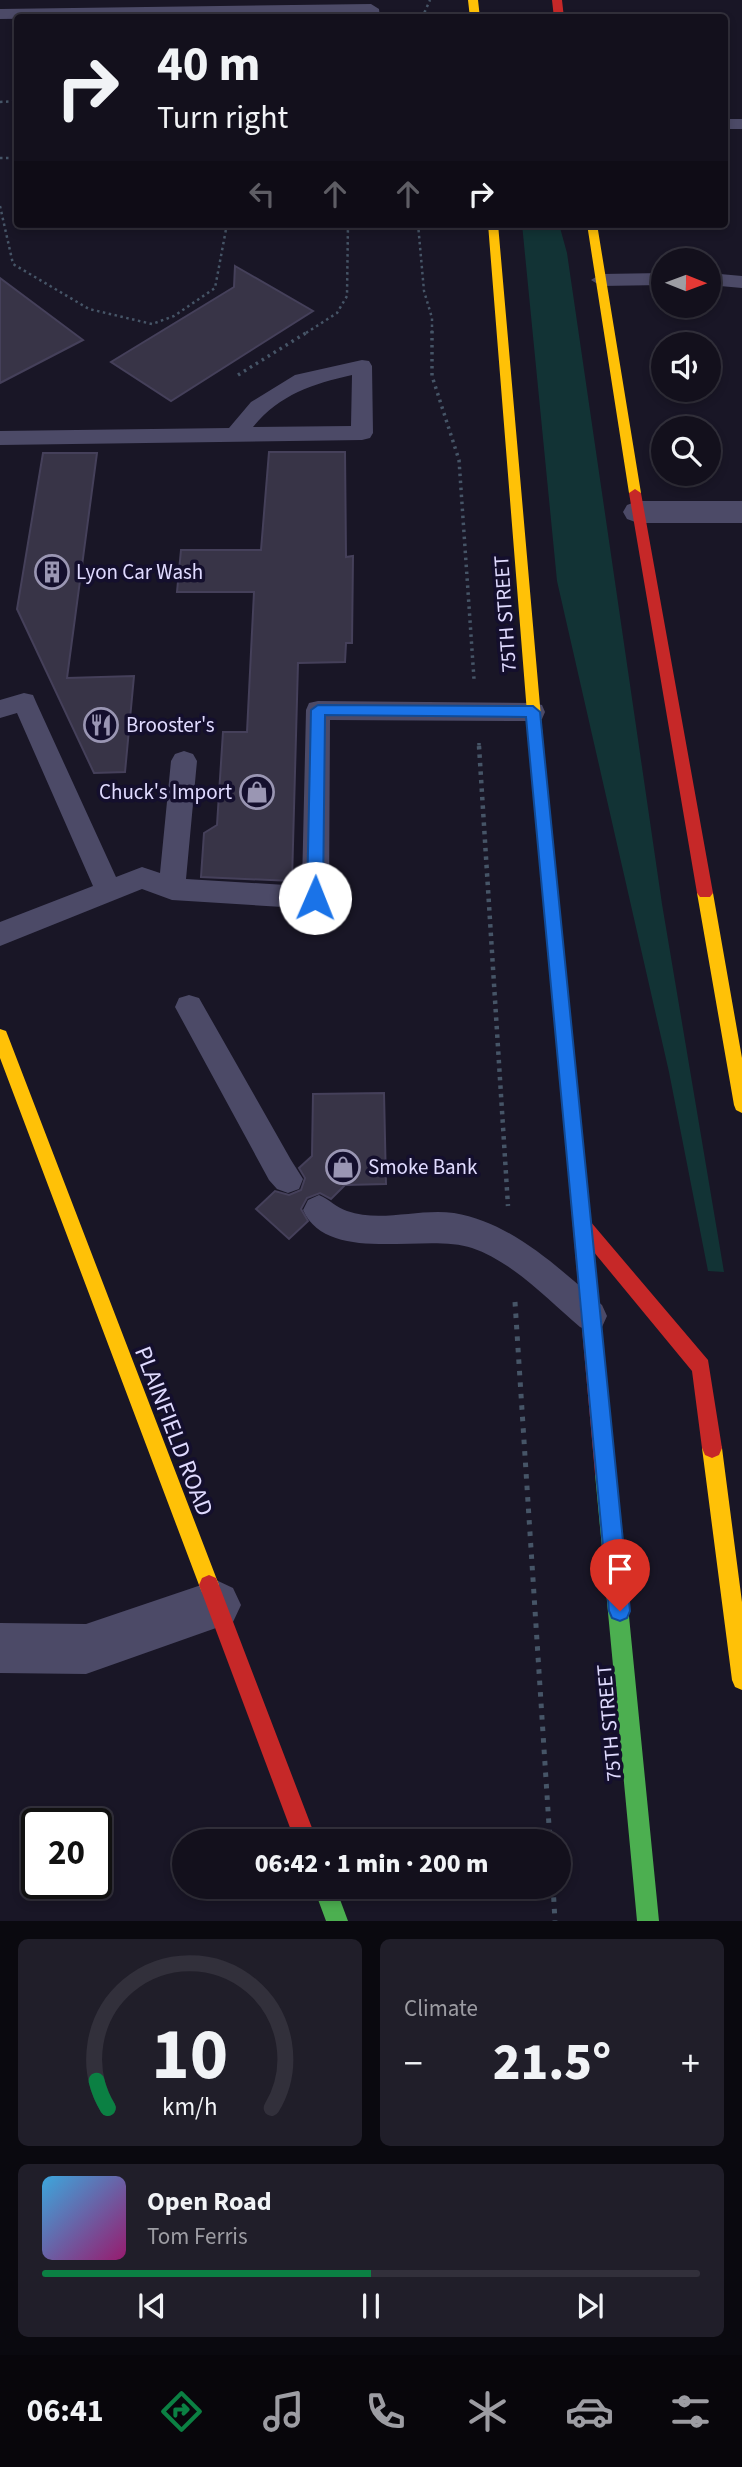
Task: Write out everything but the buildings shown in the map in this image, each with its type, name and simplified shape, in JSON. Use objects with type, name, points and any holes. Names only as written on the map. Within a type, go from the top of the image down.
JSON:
[{"type":"main road","name":"75TH STREET","points":[[493,228],[533,712],[648,1921]]},
{"type":"main road","points":[[593,228],[638,512],[742,1105]]},
{"type":"main road","name":"PLAINFIELD ROAD","points":[[0,1036],[301,1829]]},
{"type":"main road","points":[[584,1227],[701,1367],[742,1680]]},
{"type":"main road","points":[[329,1899],[337,1921]]},
{"type":"street","points":[[638,512],[742,512]]},
{"type":"street","points":[[0,1648],[86,1649],[216,1605]]},
{"type":"lane","points":[[268,14],[371,9],[372,14]]},
{"type":"lane","points":[[601,280],[651,279]]},
{"type":"lane","points":[[721,280],[742,282]]},
{"type":"lane","points":[[0,438],[362,433],[362,366],[302,380],[258,407],[236,434]]},
{"type":"lane","points":[[0,709],[24,702],[109,891]]},
{"type":"lane","points":[[0,934],[142,878],[172,889],[315,898],[318,710],[533,712]]},
{"type":"lane","points":[[172,889],[184,761]]},
{"type":"lane","points":[[189,1007],[280,1170],[288,1179]]},
{"type":"lane","points":[[319,1210],[325,1217],[351,1228],[453,1228],[478,1237],[512,1251],[592,1316]]},
{"type":"path","points":[[0,206],[13,264],[89,309],[152,324],[174,316],[215,288],[226,228]]},
{"type":"path","points":[[238,375],[337,313],[347,296],[348,228]]},
{"type":"path","points":[[418,228],[424,291],[432,318],[432,376],[459,460],[475,689]]},
{"type":"path","points":[[478,740],[509,1215]]},
{"type":"path","points":[[515,1299],[549,1829]]},
{"type":"path","points":[[554,1899],[555,1921]]},
{"type":"green space","points":[[522,228],[560,228],[567,253],[662,904],[724,1272],[708,1271],[669,1072],[557,581]]},
{"type":"traffic: fast","points":[[538,763],[580,1205]]},
{"type":"traffic: fast","points":[[605,1474],[648,1921]]},
{"type":"traffic: fast","points":[[329,1899],[337,1921]]},
{"type":"traffic: slow","points":[[473,0],[475,14]]},
{"type":"traffic: slow","points":[[493,228],[538,763]]},
{"type":"traffic: slow","points":[[593,228],[635,493]]},
{"type":"traffic: slow","points":[[705,893],[742,1105]]},
{"type":"traffic: slow","points":[[0,1036],[209,1585]]},
{"type":"traffic: slow","points":[[712,1448],[742,1680]]},
{"type":"traffic: jam","points":[[557,0],[559,14]]},
{"type":"traffic: jam","points":[[635,493],[705,893]]},
{"type":"traffic: jam","points":[[580,1205],[605,1474]]},
{"type":"traffic: jam","points":[[584,1227],[701,1367],[712,1448]]},
{"type":"traffic: jam","points":[[209,1585],[301,1829]]},
{"type":"place","name":"Lyon Car Wash","points":[[52,572]]},
{"type":"place","name":"Brooster's","points":[[101,725]]},
{"type":"place","name":"Chuck's Import","points":[[257,792]]},
{"type":"place","name":"Smoke Bank","points":[[343,1167]]},
{"type":"route","points":[[315,898],[318,710],[533,712],[620,1611]]}]
